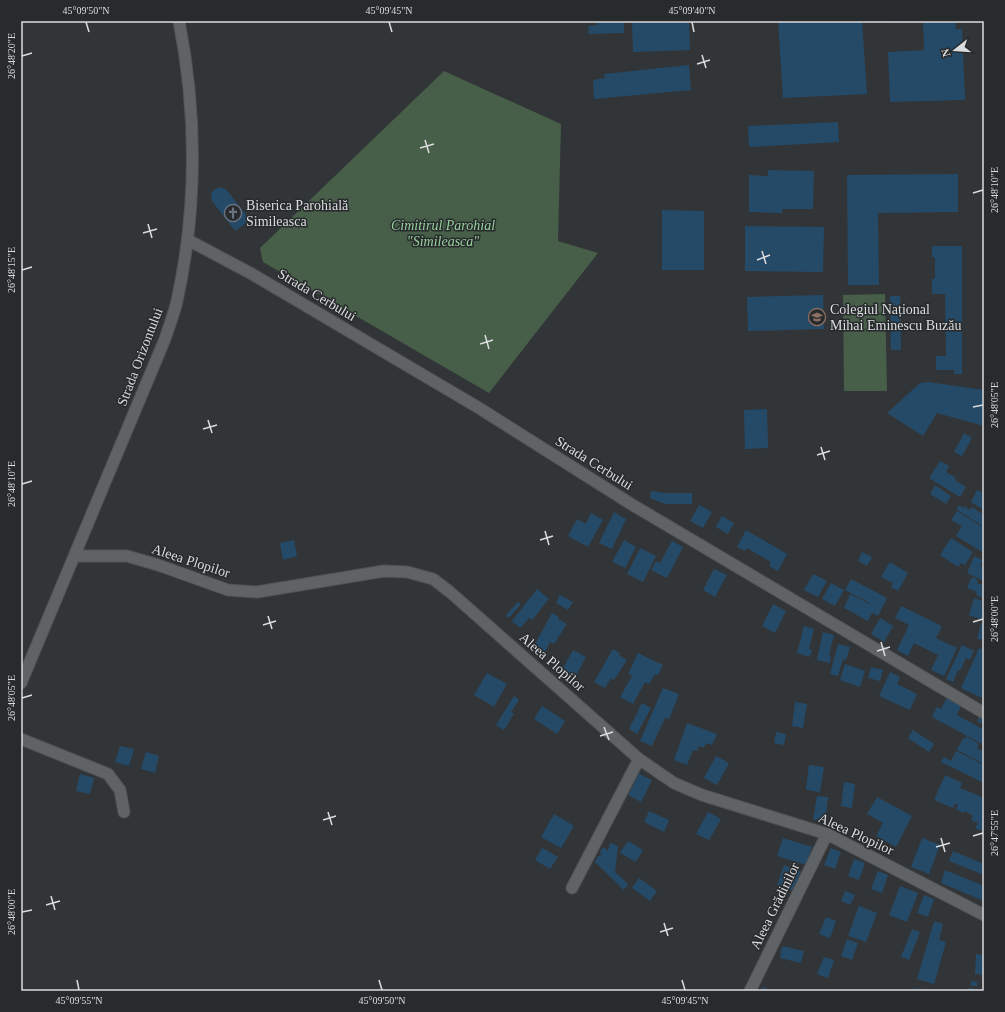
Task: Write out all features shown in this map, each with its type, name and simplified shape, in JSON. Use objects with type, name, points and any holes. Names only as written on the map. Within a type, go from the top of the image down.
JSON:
[{"type":"street","name":"Strada Orizontului","points":[[21,683],[165,339],[176,302],[188,240],[191,191],[192,125],[184,45],[179,21]]},
{"type":"street","name":"Strada Cerbului","points":[[188,240],[252,274],[465,400],[638,508],[984,713]]},
{"type":"street","name":"Aleea Plopilor","points":[[75,556],[127,556],[158,565],[228,590],[257,592],[384,571],[407,572],[433,579],[450,592],[639,759],[654,770],[688,789],[716,800],[827,834],[984,915]]},
{"type":"street","points":[[21,739],[108,774],[120,790],[124,812]]},
{"type":"street","points":[[572,888],[639,759]]},
{"type":"street","name":"Aleea Grădinilor","points":[[750,991],[827,834]]},
{"type":"green space","name":"Cimitirul Parohial \"Simileasca\"","points":[[444,71],[561,124],[558,241],[598,253],[489,393],[263,262],[260,248]]},
{"type":"green space","points":[[885,294],[887,391],[844,391],[843,295]]},
{"type":"building","points":[[597,21],[624,21],[624,33],[589,34],[588,26],[598,25]]},
{"type":"building","points":[[632,21],[689,21],[690,50],[633,52]]},
{"type":"building","points":[[778,21],[862,21],[867,94],[783,98]]},
{"type":"building","points":[[892,21],[955,21],[956,29],[962,29],[965,100],[890,102],[888,52],[924,50],[923,22],[892,23]]},
{"type":"building","points":[[689,65],[691,90],[594,99],[593,80],[605,78],[604,74]]},
{"type":"building","points":[[838,122],[839,142],[749,147],[748,126]]},
{"type":"building","points":[[768,170],[814,171],[813,209],[782,209],[782,213],[749,212],[749,175],[768,176]]},
{"type":"building","points":[[958,174],[958,212],[878,213],[879,285],[848,285],[847,175]]},
{"type":"building","name":"Biserica Parohială Simileasca","points":[[220,187],[226,189],[250,220],[235,231],[212,201],[212,192]]},
{"type":"building","points":[[662,210],[704,211],[704,270],[662,270]]},
{"type":"building","points":[[745,226],[824,227],[823,272],[745,271]]},
{"type":"building","points":[[932,246],[962,246],[962,374],[954,374],[954,370],[936,370],[936,356],[946,356],[945,294],[932,294],[932,279],[935,279],[935,257],[932,257]]},
{"type":"building","points":[[823,295],[824,329],[748,331],[747,297]]},
{"type":"building","points":[[890,296],[900,296],[901,350],[891,350]]},
{"type":"building","points":[[928,382],[984,390],[984,426],[937,413],[923,436],[887,413],[920,383]]},
{"type":"building","points":[[767,409],[768,448],[745,449],[744,410]]},
{"type":"building","points":[[964,433],[972,438],[962,456],[954,452]]},
{"type":"building","points":[[940,461],[949,466],[946,472],[966,487],[960,497],[929,478]]},
{"type":"building","points":[[935,485],[951,496],[946,504],[930,494]]},
{"type":"building","points":[[977,490],[984,494],[984,510],[971,502]]},
{"type":"building","points":[[651,491],[665,493],[692,493],[692,504],[665,504],[650,498]]},
{"type":"building","points":[[699,505],[712,512],[703,528],[690,521]]},
{"type":"building","points":[[959,505],[964,508],[965,506],[970,510],[972,507],[984,515],[984,527],[956,509]]},
{"type":"building","points":[[957,511],[984,528],[984,553],[956,536],[962,526],[951,520]]},
{"type":"building","points":[[614,512],[626,519],[612,549],[599,543]]},
{"type":"building","points":[[591,513],[603,520],[588,547],[568,536],[577,519],[586,524]]},
{"type":"building","points":[[722,516],[734,523],[728,534],[716,527]]},
{"type":"building","points":[[746,530],[787,554],[778,571],[769,566],[771,562],[747,548],[745,551],[737,547]]},
{"type":"building","points":[[951,538],[973,552],[965,565],[961,563],[958,567],[940,555]]},
{"type":"building","points":[[294,540],[297,556],[283,560],[280,543]]},
{"type":"building","points":[[624,540],[636,547],[625,568],[612,562]]},
{"type":"building","points":[[672,541],[683,547],[667,578],[651,570],[656,561],[660,563]]},
{"type":"building","points":[[640,548],[656,556],[643,582],[627,574]]},
{"type":"building","points":[[862,552],[872,557],[867,566],[858,561]]},
{"type":"building","points":[[974,556],[983,560],[980,566],[984,568],[984,581],[967,573]]},
{"type":"building","points":[[890,562],[908,573],[898,591],[891,587],[893,583],[881,577]]},
{"type":"building","points":[[714,569],[727,575],[715,597],[703,590]]},
{"type":"building","points":[[813,574],[827,581],[818,597],[804,590]]},
{"type":"building","points":[[972,577],[978,580],[977,583],[984,586],[984,599],[976,595],[977,592],[967,588]]},
{"type":"building","points":[[851,579],[887,598],[878,616],[872,613],[868,621],[844,608],[850,594],[870,604],[845,590]]},
{"type":"building","points":[[831,583],[844,590],[835,606],[822,599]]},
{"type":"building","points":[[537,589],[549,599],[532,620],[529,618],[520,628],[512,621]]},
{"type":"building","points":[[560,595],[573,602],[568,610],[556,603]]},
{"type":"building","points":[[974,598],[983,601],[981,608],[984,609],[984,620],[969,615]]},
{"type":"building","points":[[518,602],[521,604],[509,618],[506,615]]},
{"type":"building","points":[[773,604],[786,611],[775,633],[762,626]]},
{"type":"building","points":[[901,606],[942,626],[936,638],[957,648],[944,676],[931,670],[938,655],[914,643],[908,656],[897,650],[909,625],[895,618]]},
{"type":"building","points":[[552,613],[559,617],[558,619],[567,624],[554,644],[550,642],[545,652],[534,646]]},
{"type":"building","points":[[880,618],[893,626],[884,642],[871,634]]},
{"type":"building","points":[[981,624],[984,625],[984,640],[977,639]]},
{"type":"building","points":[[804,626],[814,629],[809,649],[812,650],[810,657],[797,653]]},
{"type":"building","points":[[823,632],[834,635],[829,655],[831,656],[830,663],[817,660]]},
{"type":"building","points":[[838,644],[850,647],[846,660],[843,659],[838,676],[830,674]]},
{"type":"building","points":[[962,645],[974,651],[970,660],[966,658],[960,671],[958,670],[953,682],[946,679]]},
{"type":"building","points":[[979,648],[984,650],[984,699],[961,688]]},
{"type":"building","points":[[613,649],[627,660],[614,680],[611,678],[605,688],[594,682]]},
{"type":"building","points":[[573,650],[586,657],[574,679],[561,672]]},
{"type":"building","points":[[638,653],[663,665],[658,675],[655,674],[649,684],[645,682],[633,704],[620,697],[632,676],[628,674]]},
{"type":"building","points":[[845,664],[865,671],[860,687],[840,680]]},
{"type":"building","points":[[871,667],[883,670],[880,681],[868,678]]},
{"type":"building","points":[[890,672],[900,677],[897,684],[917,694],[910,710],[879,696]]},
{"type":"building","points":[[487,673],[507,684],[494,707],[474,695]]},
{"type":"building","points":[[663,688],[679,694],[669,719],[665,718],[652,746],[640,741]]},
{"type":"building","points":[[514,696],[519,700],[511,712],[514,714],[504,730],[496,725]]},
{"type":"building","points":[[948,696],[957,701],[956,703],[961,706],[957,715],[984,730],[984,745],[932,717],[937,707],[941,709]]},
{"type":"building","points":[[795,702],[807,704],[803,728],[792,726]]},
{"type":"building","points":[[642,703],[651,708],[637,734],[629,729]]},
{"type":"building","points":[[542,706],[565,721],[557,734],[534,719]]},
{"type":"building","points":[[980,716],[984,718],[984,725],[977,721]]},
{"type":"building","points":[[687,723],[717,734],[712,745],[706,743],[704,748],[699,746],[697,751],[693,750],[687,765],[674,760]]},
{"type":"building","points":[[913,730],[934,744],[929,752],[908,738]]},
{"type":"building","points":[[776,732],[786,734],[784,745],[774,743]]},
{"type":"building","points":[[966,736],[979,744],[977,748],[984,752],[984,764],[957,750],[963,738],[965,739]]},
{"type":"building","points":[[120,746],[134,749],[129,766],[115,762]]},
{"type":"building","points":[[956,751],[984,765],[984,783],[941,762],[944,757],[951,761]]},
{"type":"building","points":[[146,752],[159,756],[155,773],[141,769]]},
{"type":"building","points":[[716,756],[729,763],[717,785],[704,778]]},
{"type":"building","points":[[809,765],[824,767],[820,792],[806,790]]},
{"type":"building","points":[[80,774],[94,778],[90,794],[76,791]]},
{"type":"building","points":[[639,774],[652,780],[641,802],[628,795]]},
{"type":"building","points":[[945,775],[962,783],[960,788],[984,798],[984,832],[975,828],[978,823],[971,820],[973,816],[965,811],[964,813],[956,809],[958,805],[955,804],[953,808],[934,800]]},
{"type":"building","points":[[844,782],[855,784],[852,808],[841,806]]},
{"type":"building","points":[[817,796],[828,797],[825,821],[813,820]]},
{"type":"building","points":[[877,797],[912,816],[896,847],[876,836],[883,823],[867,814]]},
{"type":"building","points":[[649,811],[669,820],[664,832],[644,822]]},
{"type":"building","points":[[708,812],[721,819],[709,840],[696,834]]},
{"type":"building","points":[[554,814],[574,826],[561,848],[541,837]]},
{"type":"building","points":[[783,838],[812,847],[807,865],[777,856]]},
{"type":"building","points":[[922,838],[940,845],[929,874],[911,867]]},
{"type":"building","points":[[628,841],[643,850],[636,862],[620,853]]},
{"type":"building","points":[[610,843],[618,846],[615,872],[628,884],[624,890],[595,862],[598,856],[601,856],[600,851],[604,847],[608,851]]},
{"type":"building","points":[[542,848],[558,857],[550,869],[535,860]]},
{"type":"building","points":[[831,848],[841,852],[835,869],[824,865]]},
{"type":"building","points":[[953,851],[984,864],[984,875],[949,861]]},
{"type":"building","points":[[854,859],[865,863],[859,880],[848,876]]},
{"type":"building","points":[[784,865],[801,871],[794,891],[777,885]]},
{"type":"building","points":[[945,870],[984,886],[984,901],[941,883]]},
{"type":"building","points":[[878,871],[888,875],[882,893],[871,889]]},
{"type":"building","points":[[639,878],[657,891],[650,901],[632,888]]},
{"type":"building","points":[[900,886],[918,893],[907,922],[889,915]]},
{"type":"building","points":[[845,891],[855,895],[850,905],[841,901]]},
{"type":"building","points":[[924,895],[934,899],[928,917],[917,913]]},
{"type":"building","points":[[859,906],[877,913],[866,942],[848,936]]},
{"type":"building","points":[[826,917],[836,921],[830,938],[819,934]]},
{"type":"building","points":[[934,921],[943,924],[939,940],[946,942],[934,984],[917,979]]},
{"type":"building","points":[[912,929],[920,932],[909,960],[901,957]]},
{"type":"building","points":[[847,939],[858,943],[852,960],[841,956]]},
{"type":"building","points":[[782,946],[804,951],[801,963],[780,958]]},
{"type":"building","points":[[976,954],[984,955],[984,975],[975,974]]},
{"type":"building","points":[[824,957],[834,960],[828,978],[817,974]]},
{"type":"building","points":[[971,981],[977,982],[977,986],[971,986]]},
{"type":"building","points":[[763,987],[772,991],[761,991]]},
{"type":"building","points":[[913,988],[927,990],[927,991],[913,991]]},
{"type":"building","points":[[969,988],[982,990],[969,991]]},
{"type":"place","name":"Biserica Parohială Simileasca","points":[[233,213]]},
{"type":"place","name":"Colegiul Național Mihai Eminescu Buzău","points":[[817,317]]}]
